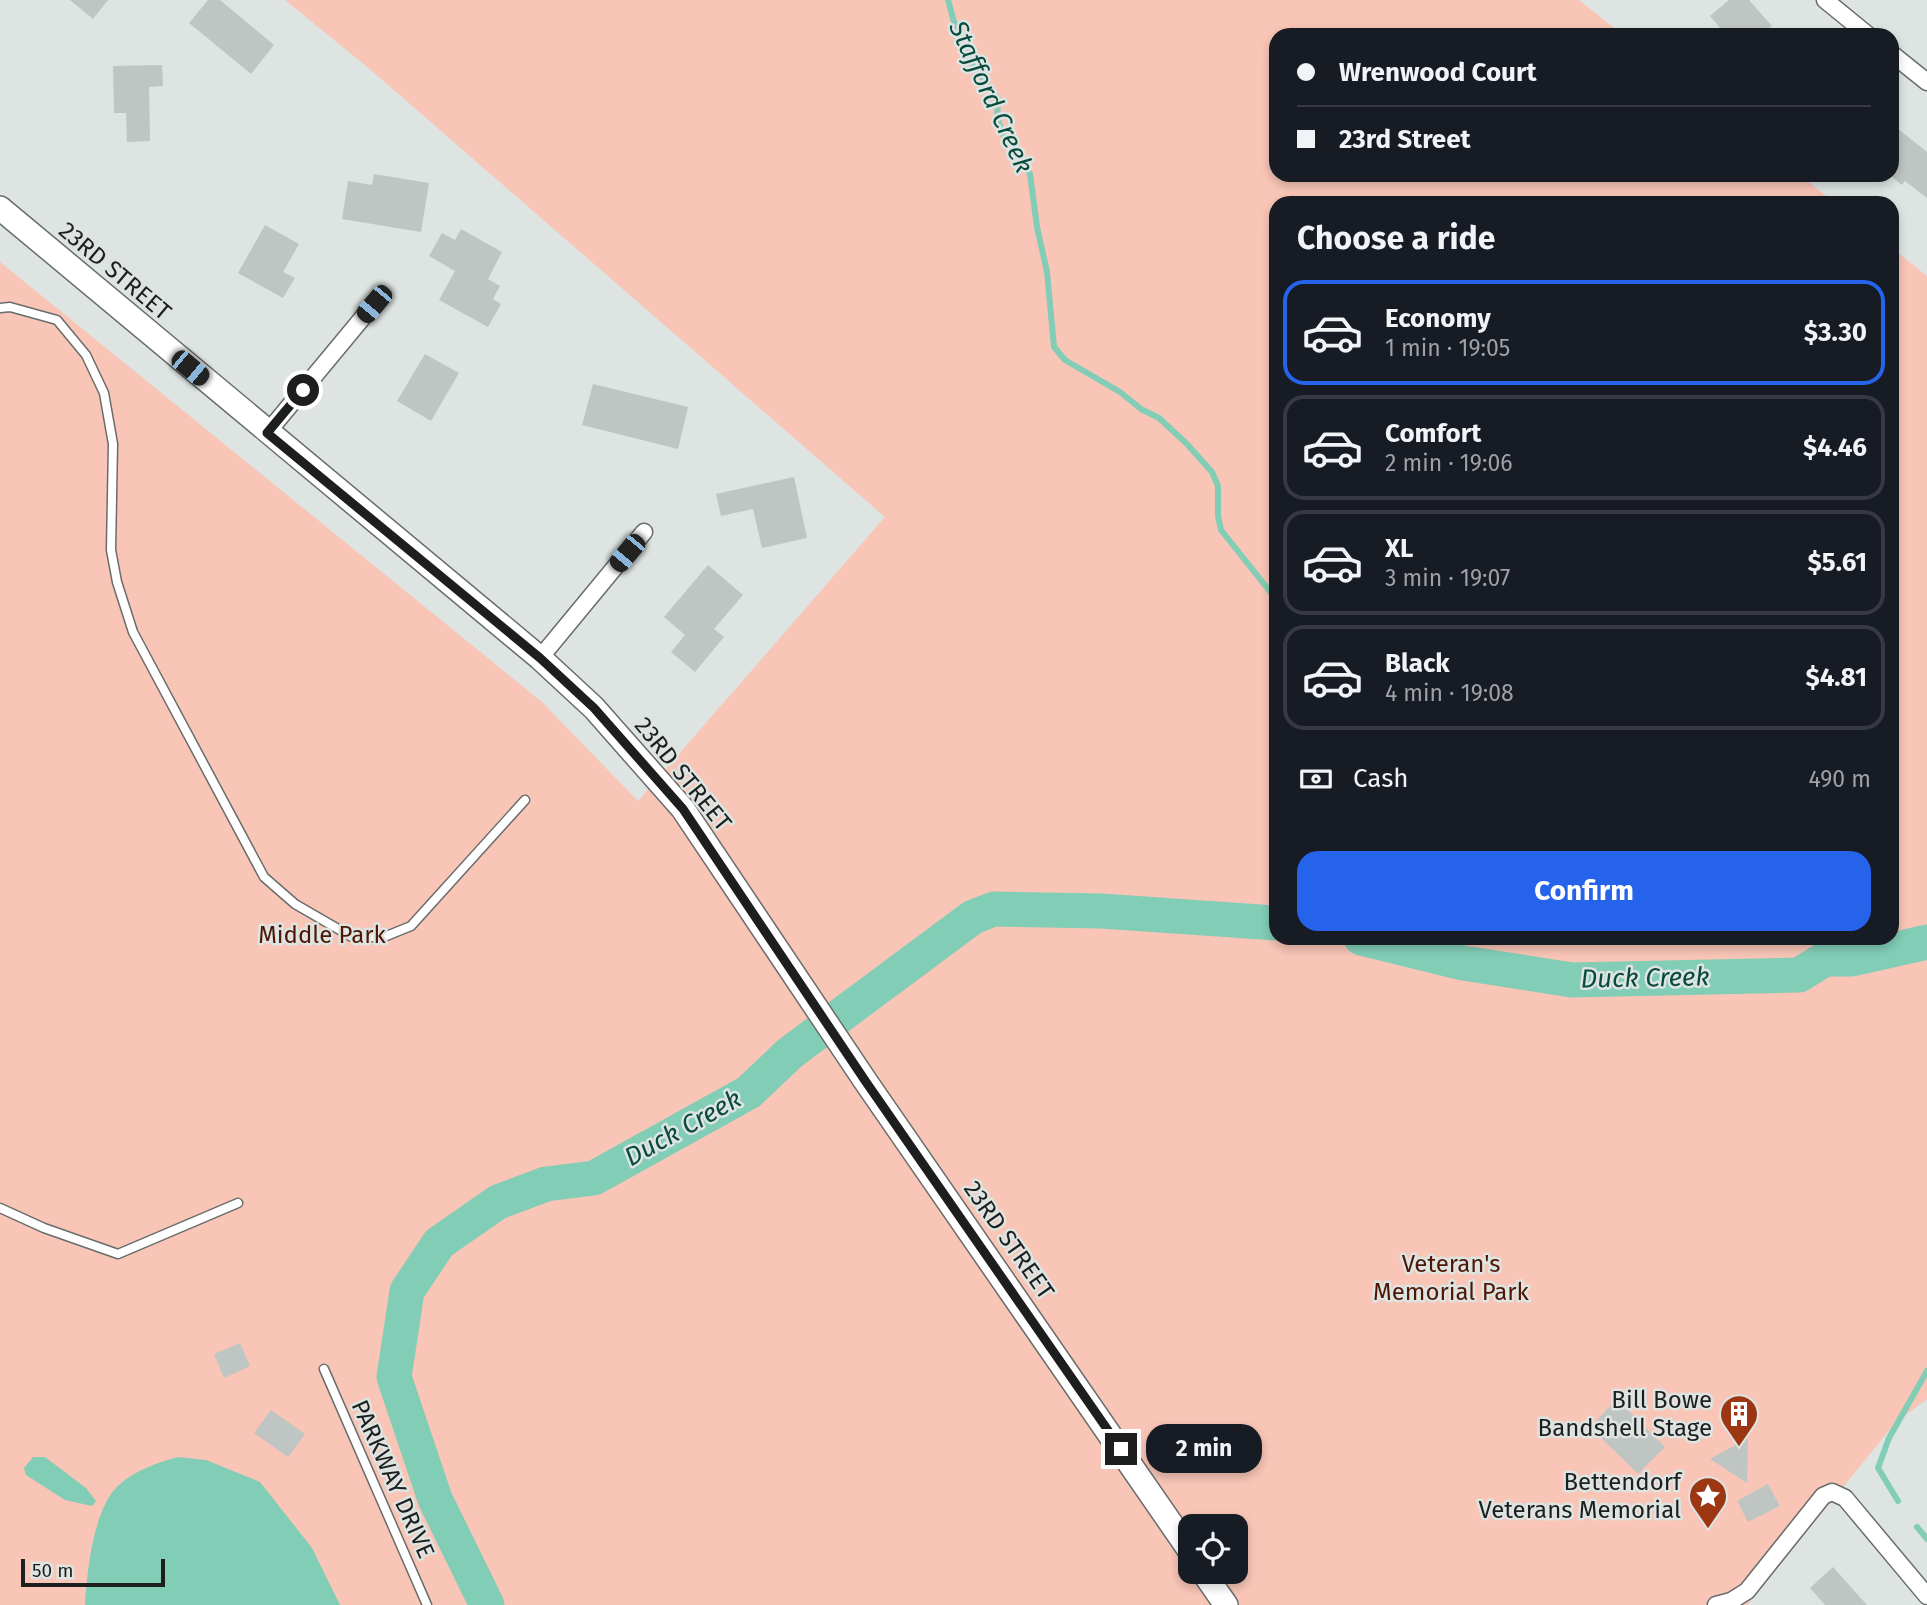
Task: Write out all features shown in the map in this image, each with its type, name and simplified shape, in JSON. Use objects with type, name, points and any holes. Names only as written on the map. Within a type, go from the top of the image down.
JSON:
[{"type":"street","points":[[1825,0],[1859,28]]},
{"type":"street","points":[[1899,60],[1927,82]]},
{"type":"street","name":"23RD STREET","points":[[0,208],[540,658],[594,708],[683,809],[866,1082],[1178,1534]]},
{"type":"street","points":[[267,433],[374,304]]},
{"type":"street","points":[[540,658],[645,532]]},
{"type":"street","points":[[1716,1605],[1731,1601],[1747,1591],[1822,1496],[1832,1492],[1845,1497],[1927,1596]]},
{"type":"street","points":[[1211,1584],[1226,1605]]},
{"type":"lane","points":[[0,308],[10,307],[57,320],[86,355],[104,393],[113,444],[111,550],[117,582],[133,632],[264,877],[295,904],[352,937],[384,937],[411,926],[525,800]]},
{"type":"lane","points":[[0,1208],[44,1228],[118,1254],[237,1203]]},
{"type":"lane","name":"PARKWAY DRIVE","points":[[324,1369],[427,1605]]},
{"type":"green space","points":[[285,0],[1579,0],[1614,28],[1269,28],[1269,182],[1809,182],[1826,196],[1269,196],[1269,945],[1899,945],[1899,254],[1927,276],[1927,1399],[1896,1422],[1747,1605],[0,1605],[0,262],[542,702],[638,801],[885,517],[371,70]]},
{"type":"shaded area","points":[[33,1457],[45,1457],[86,1488],[96,1501],[92,1506],[65,1500],[26,1475],[24,1468]]},
{"type":"shaded area","points":[[178,1457],[206,1460],[260,1482],[312,1548],[340,1605],[85,1605],[93,1542],[110,1495],[139,1471]]},
{"type":"building","points":[[70,0],[108,0],[93,19]]},
{"type":"building","points":[[208,0],[220,0],[274,45],[251,74],[189,23]]},
{"type":"building","points":[[1729,0],[1749,0],[1772,26],[1720,28],[1710,16]]},
{"type":"building","points":[[162,65],[163,86],[149,87],[150,141],[127,142],[126,113],[114,113],[113,66]]},
{"type":"building","points":[[1899,130],[1927,152],[1927,198],[1905,181],[1902,185],[1898,182]]},
{"type":"building","points":[[374,174],[429,183],[421,232],[342,219],[348,181],[372,185]]},
{"type":"building","points":[[265,225],[299,244],[283,272],[295,278],[283,298],[238,273]]},
{"type":"building","points":[[461,229],[502,252],[488,279],[500,286],[493,299],[501,304],[488,327],[439,300],[455,271],[429,256],[442,233],[455,240]]},
{"type":"building","points":[[425,354],[459,373],[431,421],[397,401]]},
{"type":"building","points":[[593,384],[688,407],[678,449],[582,425]]},
{"type":"building","points":[[794,477],[807,538],[762,548],[753,509],[721,516],[716,494]]},
{"type":"building","points":[[708,565],[743,595],[714,629],[724,637],[695,672],[671,652],[685,635],[664,617]]},
{"type":"building","points":[[240,1343],[250,1366],[224,1378],[214,1354]]},
{"type":"building","points":[[1617,1399],[1665,1447],[1638,1474],[1590,1427]]},
{"type":"building","points":[[271,1410],[305,1434],[288,1457],[254,1433]]},
{"type":"building","name":"Bill Bowe Bandshell Stage","points":[[1748,1438],[1747,1483],[1710,1459]]},
{"type":"building","points":[[1768,1484],[1780,1506],[1748,1522],[1737,1501]]},
{"type":"building","points":[[1833,1567],[1867,1605],[1825,1605],[1810,1588]]},
{"type":"waterway","name":"Stafford Creek","points":[[948,0],[954,22],[969,43],[970,61],[998,99],[997,118],[1005,139],[1030,174],[1037,227],[1047,272],[1054,347],[1065,360],[1159,418],[1212,472],[1218,486],[1221,530],[1269,590]]},
{"type":"waterway","name":"Duck Creek","points":[[487,1605],[435,1499],[394,1377],[407,1291],[439,1243],[498,1202],[546,1184],[594,1178],[749,1092],[790,1053],[973,917],[994,909],[1101,911],[1269,923]]},
{"type":"waterway","name":"Duck Creek","points":[[1390,945],[1463,963],[1572,980],[1799,975],[1825,959],[1852,959],[1927,942]]},
{"type":"waterway","points":[[1851,945],[1852,959]]},
{"type":"waterway","points":[[1898,1501],[1878,1468],[1889,1438],[1927,1371]]},
{"type":"waterway","points":[[1917,1527],[1927,1539]]},
{"type":"place","name":"Bill Bowe Bandshell Stage","points":[[1739,1448]]},
{"type":"place","name":"Bettendorf Veterans Memorial","points":[[1708,1530]]},
{"type":"route","points":[[303,390],[267,433],[540,658],[594,708],[638,755],[683,809],[866,1082],[1121,1449]]},
{"type":"park label","name":"Middle Park","points":[[322,935]]},
{"type":"park label","name":"Veteran's Memorial Park","points":[[1451,1278]]}]
